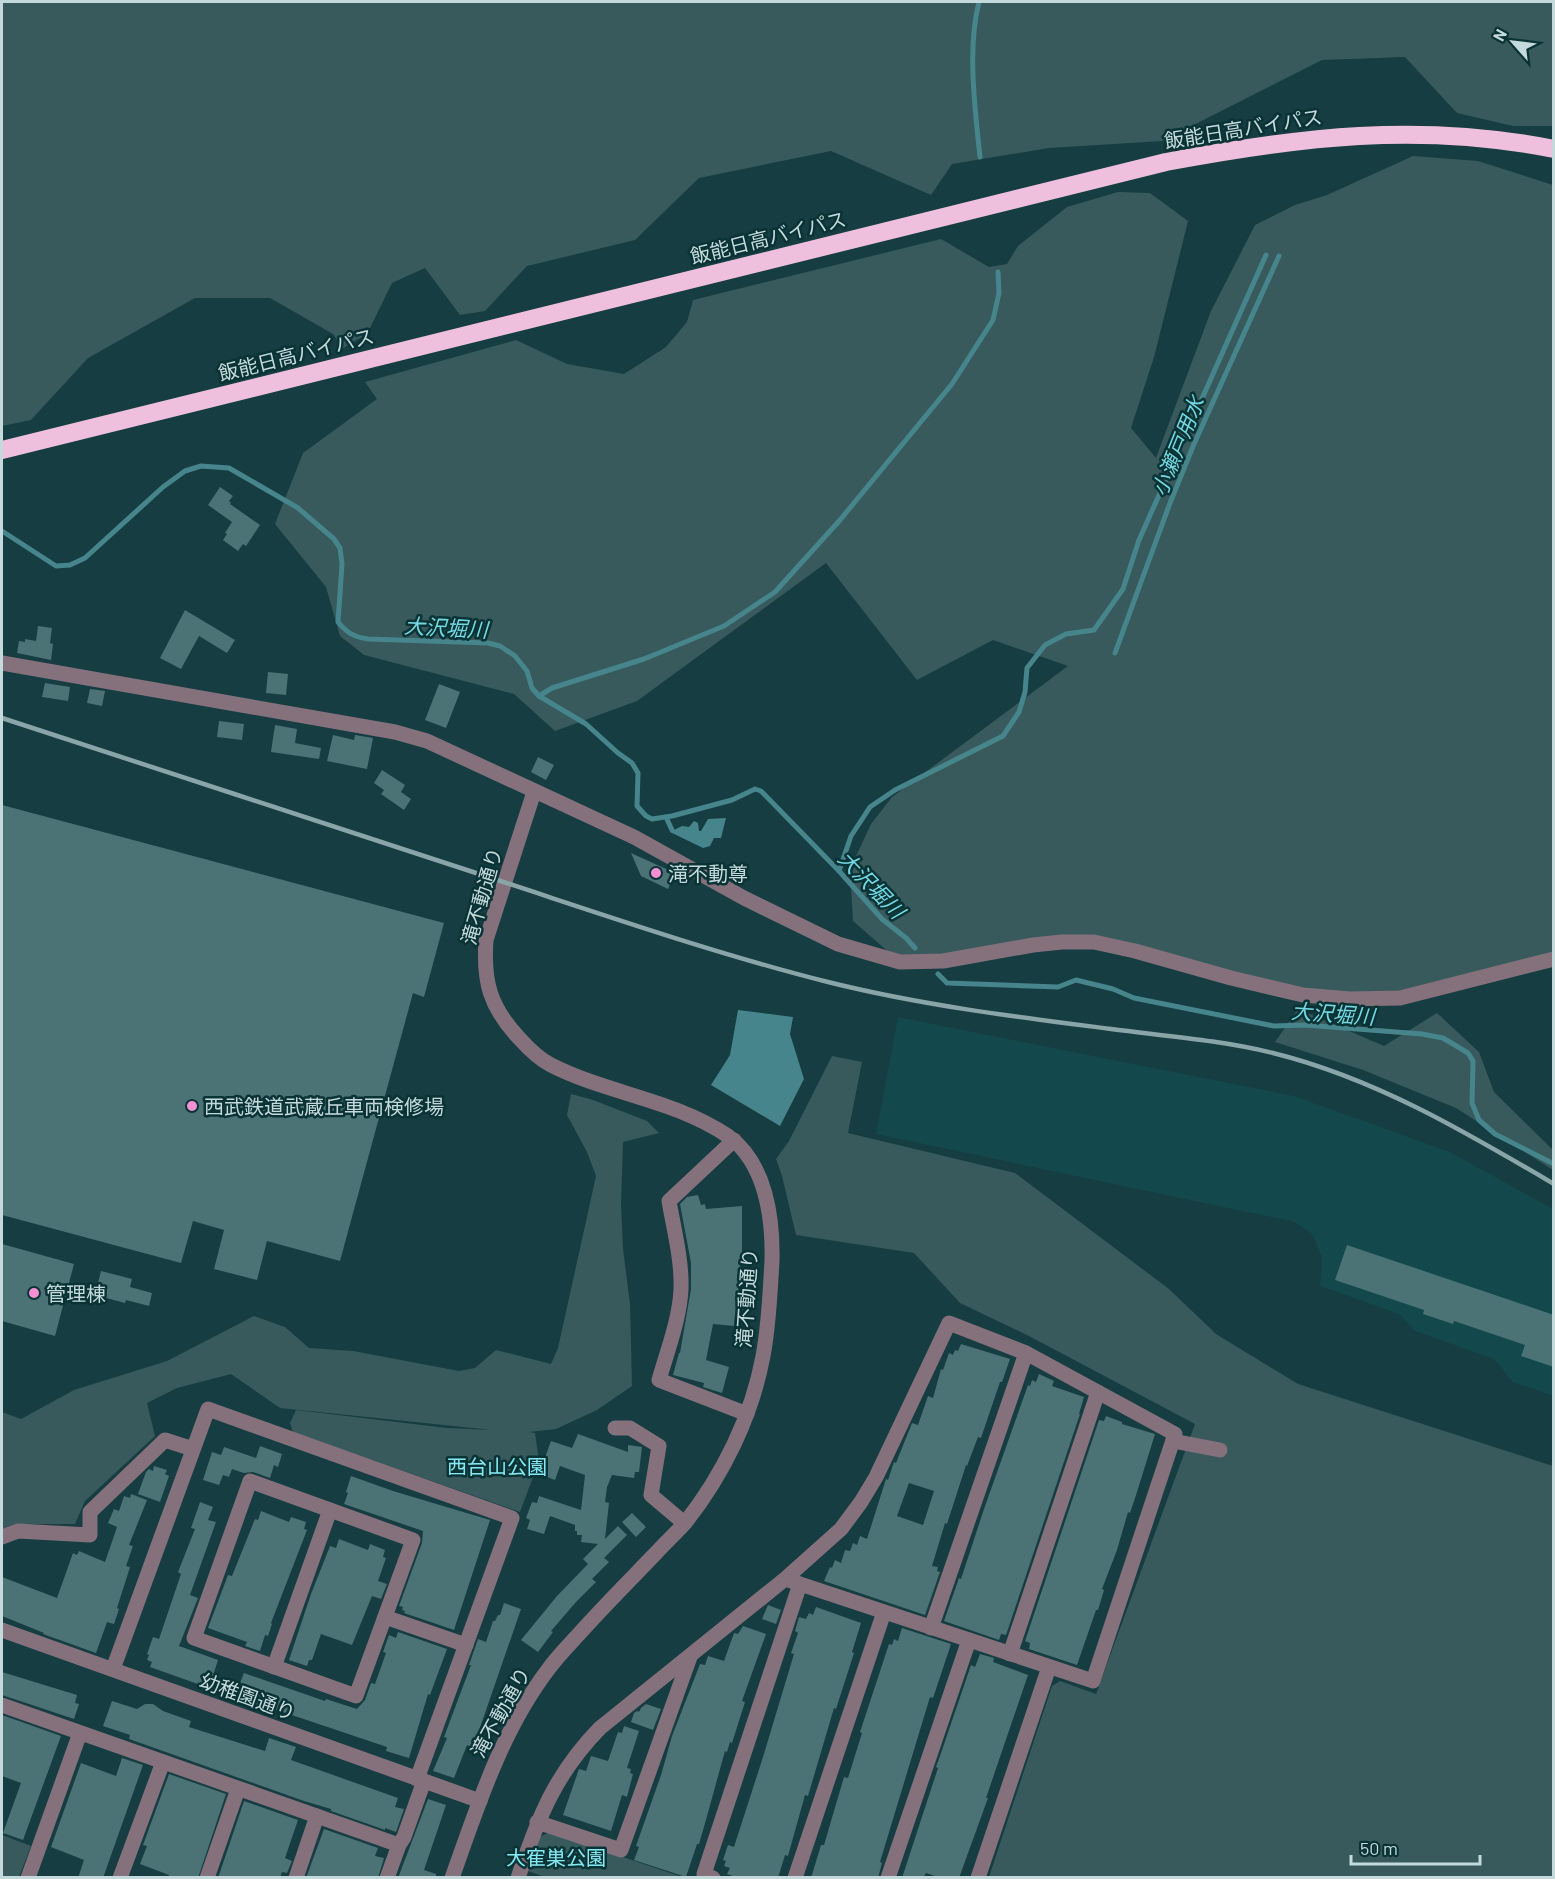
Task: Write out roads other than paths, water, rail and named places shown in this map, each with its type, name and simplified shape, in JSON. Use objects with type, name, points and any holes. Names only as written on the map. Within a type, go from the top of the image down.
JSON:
[{"type":"highway","name":"飯能日高バイパス","points":[[2,450],[1177,160],[1302,140],[1387,134],[1474,137],[1554,149]]},
{"type":"street","points":[[2,663],[395,732],[427,741],[634,837],[734,893],[838,944],[900,962],[943,961],[1033,945],[1094,942],[1293,993],[1350,999],[1400,998],[1554,959]]},
{"type":"street","name":"滝不動通り","points":[[452,1878],[500,1751],[524,1706],[550,1666],[684,1523],[712,1484],[747,1414],[763,1358],[770,1304],[772,1244],[765,1191],[751,1162],[734,1140],[684,1112],[548,1064],[528,1048],[507,1025],[495,1006],[488,987],[484,963],[486,940],[534,792]]},
{"type":"street","points":[[734,1140],[669,1201],[680,1267],[681,1290],[659,1380],[747,1414]]},
{"type":"street","points":[[518,1878],[537,1822],[553,1788],[585,1743],[600,1728],[690,1657],[793,1582],[841,1529],[861,1502],[876,1476],[949,1323],[1026,1353],[1175,1434],[1093,1682],[793,1582]]},
{"type":"street","points":[[931,1628],[1026,1353]]},
{"type":"street","points":[[1010,1654],[1098,1392]]},
{"type":"street","points":[[113,1669],[208,1408],[512,1518],[420,1780],[404,1837],[387,1878]]},
{"type":"street","points":[[615,1428],[630,1428],[659,1446],[651,1495],[684,1523]]},
{"type":"street","points":[[2,1537],[18,1531],[90,1534],[90,1512],[165,1440],[193,1449]]},
{"type":"street","points":[[1173,1441],[1220,1450]]},
{"type":"street","points":[[250,1481],[330,1510],[412,1540],[356,1696],[194,1638],[250,1481]]},
{"type":"street","points":[[274,1666],[330,1510]]},
{"type":"street","points":[[713,1878],[704,1874],[793,1582]]},
{"type":"street","points":[[795,1878],[884,1612]]},
{"type":"street","points":[[385,1617],[466,1645]]},
{"type":"street","name":"幼稚園通り","points":[[2,1630],[480,1801]]},
{"type":"street","points":[[888,1878],[969,1640]]},
{"type":"street","points":[[537,1822],[621,1850],[690,1657]]},
{"type":"street","points":[[978,1878],[1049,1667]]},
{"type":"street","points":[[2,1705],[399,1845]]},
{"type":"street","points":[[28,1878],[80,1733]]},
{"type":"street","points":[[120,1878],[163,1762]]},
{"type":"street","points":[[207,1878],[238,1789]]},
{"type":"street","points":[[296,1878],[317,1816]]},
{"type":"waterway","points":[[979,2],[975,20],[973,59],[974,99],[980,157]]},
{"type":"waterway","points":[[839,871],[851,836],[870,807],[895,790],[1003,736],[1019,712],[1025,692],[1027,668],[1045,645],[1066,634],[1094,630],[1123,589],[1139,540],[1266,255]]},
{"type":"waterway","name":"小瀬戸用水","points":[[1115,653],[1194,444],[1279,256]]},
{"type":"waterway","points":[[539,696],[552,688],[644,659],[724,626],[775,592],[840,520],[952,384],[993,320],[999,293],[998,272]]},
{"type":"waterway","name":"大沢堀川","points":[[2,531],[56,566],[70,565],[85,558],[163,487],[185,471],[201,466],[229,468],[298,508],[334,539],[340,548],[342,564],[338,622],[348,632],[368,639],[488,643],[500,646],[515,656],[527,671],[532,688],[539,696],[586,724],[632,763],[638,773],[637,806],[652,819],[732,800],[755,789],[761,791],[882,919],[915,948]]},
{"type":"waterway","points":[[666,817],[672,830]]},
{"type":"waterway","name":"大沢堀川","points":[[938,974],[947,983],[1058,987],[1076,980],[1113,989],[1134,998],[1274,1026],[1305,1025],[1422,1034],[1443,1038],[1468,1053],[1473,1061],[1472,1103],[1479,1120],[1495,1134],[1554,1164]]},
{"type":"railway","points":[[2,718],[651,930],[739,958],[828,982],[968,1010],[1213,1042],[1273,1053],[1310,1064],[1383,1091],[1418,1108],[1554,1184]]},
{"type":"place","name":"滝不動尊","points":[[656,873]]},
{"type":"place","name":"西武鉄道武蔵丘車両検修場","points":[[192,1106]]},
{"type":"place","name":"管理棟","points":[[34,1293]]},
{"type":"park label","name":"西台山公園","points":[[497,1466]]},
{"type":"park label","name":"大寉巣公園","points":[[556,1857]]}]
